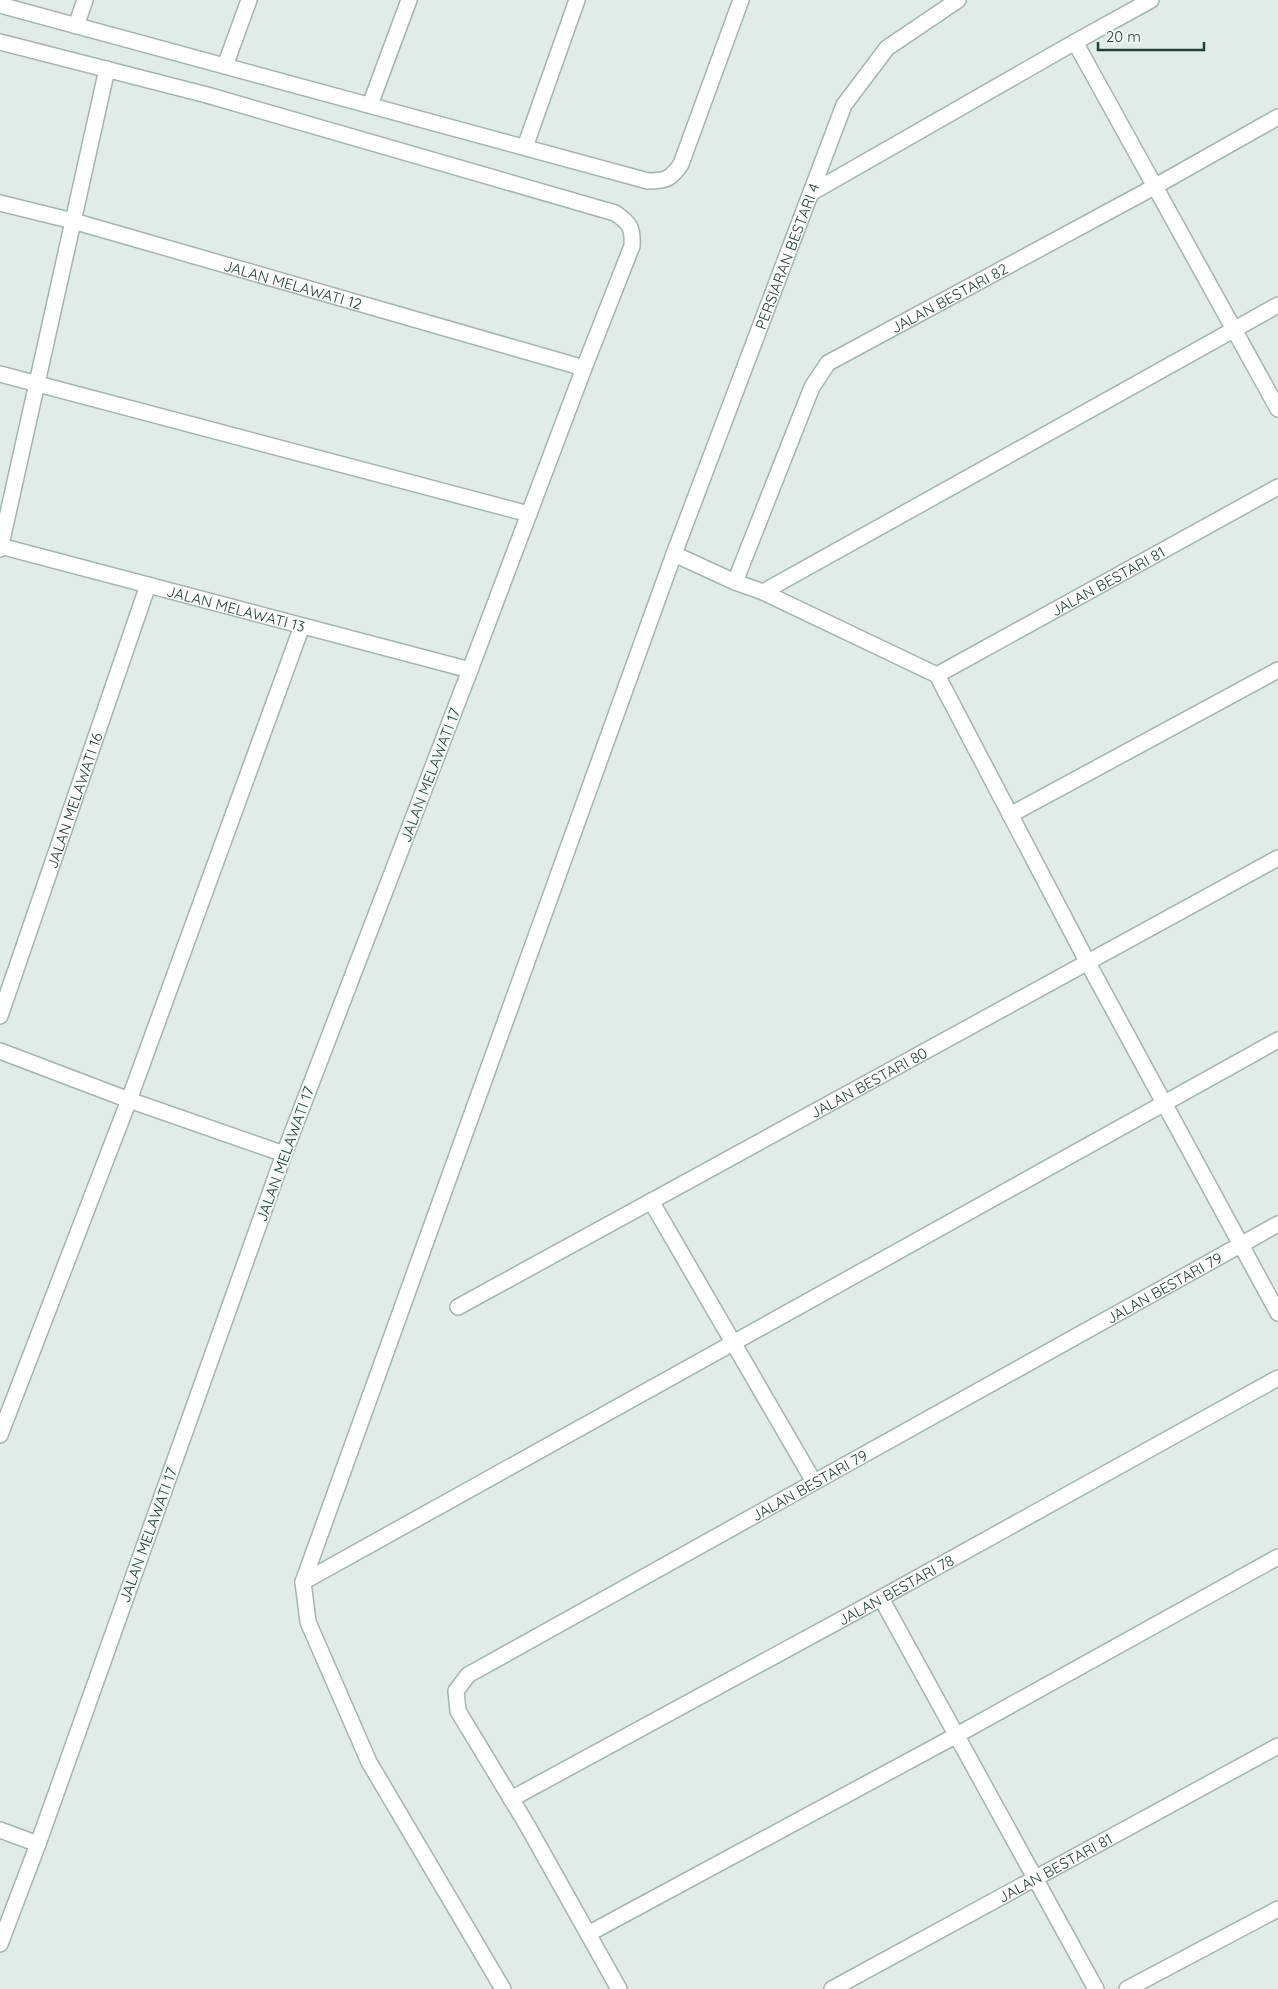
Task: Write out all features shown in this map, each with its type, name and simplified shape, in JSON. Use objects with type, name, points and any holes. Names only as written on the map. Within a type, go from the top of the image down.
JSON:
[{"type":"street","points":[[76,26],[85,0]]},
{"type":"street","points":[[225,66],[249,0]]},
{"type":"street","points":[[370,105],[409,0]]},
{"type":"street","points":[[525,147],[577,0]]},
{"type":"street","points":[[0,5],[648,181],[662,181],[674,175],[681,164],[741,0]]},
{"type":"street","name":"PERSIARAN BESTARI 4","points":[[303,1582],[674,554],[844,106],[887,48],[958,0]]},
{"type":"street","points":[[811,194],[1151,0]]},
{"type":"street","name":"JALAN MELAWATI 17","points":[[0,42],[216,98],[615,213],[626,221],[633,233],[632,246],[284,1154],[38,1844],[0,1944]]},
{"type":"street","points":[[1075,42],[1278,409]]},
{"type":"street","points":[[0,547],[107,69]]},
{"type":"street","name":"JALAN BESTARI 82","points":[[735,582],[812,387],[828,363],[1154,187],[1278,117]]},
{"type":"street","name":"JALAN MELAWATI 12","points":[[0,203],[73,222],[584,368]]},
{"type":"street","points":[[763,592],[1278,305]]},
{"type":"street","points":[[0,374],[529,514]]},
{"type":"street","name":"JALAN BESTARI 81","points":[[937,675],[1278,487]]},
{"type":"street","name":"JALAN MELAWATI 13","points":[[0,547],[470,670]]},
{"type":"street","points":[[674,554],[735,582],[763,592],[937,675],[1088,963],[1278,1313]]},
{"type":"street","name":"JALAN MELAWATI 16","points":[[0,1016],[148,585]]},
{"type":"street","points":[[0,1435],[129,1100],[302,626]]},
{"type":"street","points":[[1010,815],[1278,670]]},
{"type":"street","name":"JALAN BESTARI 80","points":[[458,1307],[1278,858]]},
{"type":"street","points":[[503,1989],[369,1762],[308,1622],[303,1582],[1278,1040]]},
{"type":"street","points":[[0,1051],[129,1100],[284,1154]]},
{"type":"street","points":[[651,1202],[814,1482]]},
{"type":"street","name":"JALAN BESTARI 79","points":[[619,1989],[511,1799],[458,1712],[456,1691],[468,1675],[1278,1224]]},
{"type":"street","name":"JALAN BESTARI 78","points":[[511,1799],[881,1598],[1278,1378]]},
{"type":"street","points":[[588,1934],[957,1735],[1278,1557]]},
{"type":"street","points":[[881,1598],[1096,1989]]},
{"type":"street","name":"JALAN BESTARI 81","points":[[832,1989],[1278,1746]]},
{"type":"street","points":[[0,1830],[38,1844]]},
{"type":"street","points":[[1128,1989],[1278,1909]]}]
